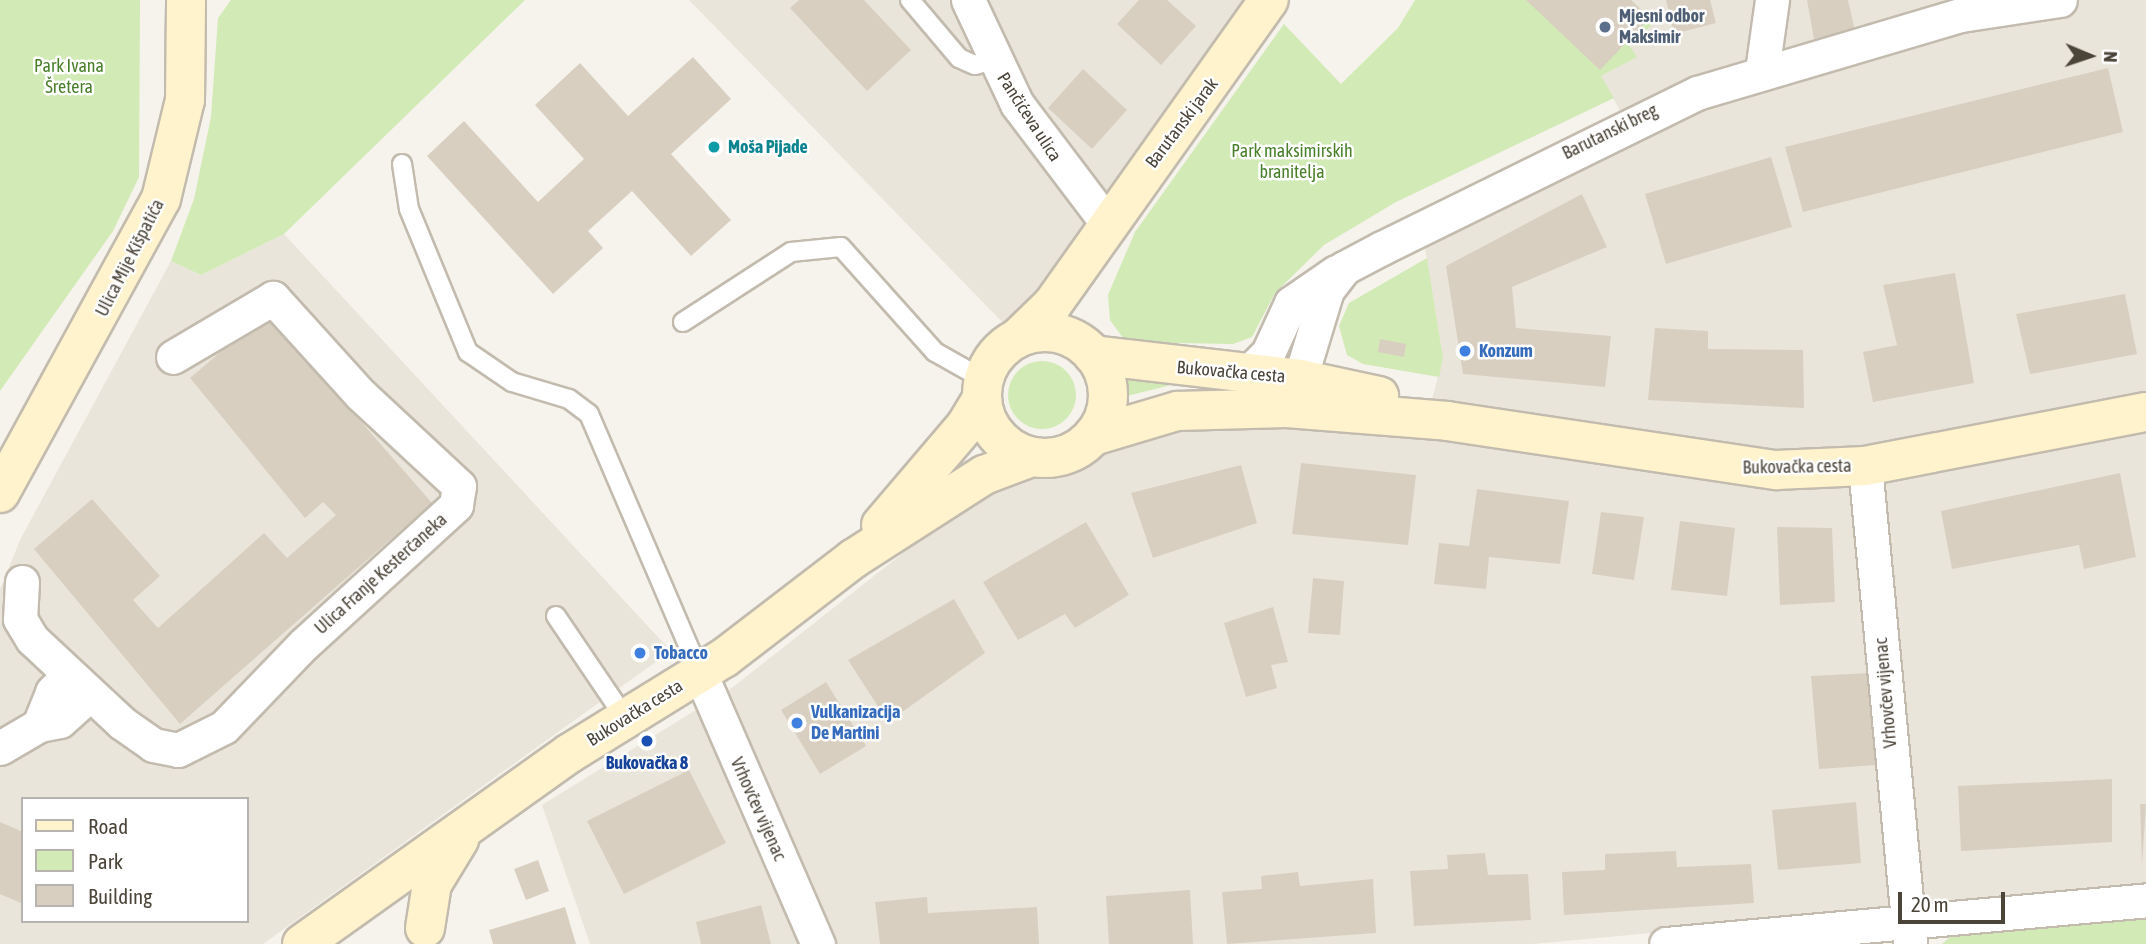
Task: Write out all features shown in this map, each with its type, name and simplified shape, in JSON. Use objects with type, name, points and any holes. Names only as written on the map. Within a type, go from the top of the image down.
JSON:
[{"type":"main road","name":"Ulica Mije Kišpatića","points":[[1,490],[161,199],[185,100],[186,0]]},
{"type":"main road","name":"Barutanski jarak","points":[[1019,337],[1052,306],[1100,234],[1269,0]]},
{"type":"main road","name":"Barutanski jarak","points":[[1091,353],[1081,302],[1100,234]]},
{"type":"main road","points":[[1059,333],[1091,353],[1103,370],[1108,404],[1093,436],[1065,455],[1032,457],[996,436],[982,388],[997,355],[1019,337],[1059,333]]},
{"type":"main road","name":"Bukovačka cesta","points":[[1091,353],[1138,365],[1249,372],[1300,379],[1370,393],[1447,421]]},
{"type":"main road","name":"Bukovačka cesta","points":[[853,559],[966,425],[982,388]]},
{"type":"main road","name":"Bukovačka cesta","points":[[1093,436],[1177,411],[1261,407],[1447,421],[1720,466],[1865,466],[2146,412]]},
{"type":"main road","name":"Bukovačka cesta","points":[[302,944],[482,815],[625,718],[700,673],[853,559],[974,481],[1032,457]]},
{"type":"main road","name":"Bukovačka cesta","points":[[347,911],[391,907],[428,936],[439,869],[482,815]]},
{"type":"street","name":"Pančićeva ulica","points":[[968,0],[992,60],[1100,234]]},
{"type":"street","points":[[1762,71],[1772,0]]},
{"type":"street","name":"Barutanski breg","points":[[1344,268],[1631,120],[1762,71],[1962,7],[2060,0]]},
{"type":"street","points":[[1249,372],[1268,353],[1291,303],[1317,280],[1344,268]]},
{"type":"street","points":[[1261,407],[1286,397],[1300,379],[1318,310],[1344,268]]},
{"type":"street","name":"Ulica Franje Kesterčaneka","points":[[22,582],[20,619],[80,684],[153,745],[178,750],[197,745],[224,727],[304,644],[456,505],[459,486],[360,394],[273,298],[173,357]]},
{"type":"street","name":"Vrhovčev vijenac","points":[[1865,466],[1909,932]]},
{"type":"street","name":"Vrhovčev vijenac","points":[[700,673],[818,944]]},
{"type":"street","points":[[0,748],[39,725],[52,692],[80,684]]},
{"type":"street","points":[[1666,944],[1909,932],[2146,900]]},
{"type":"lane","points":[[910,0],[959,58],[975,65],[992,60]]},
{"type":"lane","points":[[402,164],[408,209],[468,352],[512,382],[569,399],[589,414],[700,673]]},
{"type":"lane","points":[[683,322],[791,252],[841,247],[935,352],[982,388]]},
{"type":"lane","points":[[556,616],[625,718]]},
{"type":"shaded area","points":[[689,0],[1250,0],[1035,299],[1007,327]]},
{"type":"shaded area","points":[[1631,0],[2146,0],[2146,887],[1533,944],[590,944],[542,805],[733,687],[950,516],[1023,472],[1070,466],[1197,421],[1423,434],[1443,358],[1424,242],[1633,135],[1601,76],[1636,57],[1629,45]]},
{"type":"shaded area","points":[[284,234],[671,651],[263,944],[0,944],[0,589],[21,538],[171,261],[201,275]]},
{"type":"green space","name":"Park Ivana Šretera","points":[[0,0],[140,0],[139,177],[113,231],[0,391]]},
{"type":"green space","points":[[231,0],[525,0],[284,234],[201,275],[171,261],[194,199],[211,117],[218,18]]},
{"type":"green space","name":"Park maksimirskih branitelja","points":[[1415,0],[1631,0],[1653,24],[1629,45],[1637,57],[1601,76],[1614,98],[1396,202],[1324,245],[1275,293],[1252,337],[1233,344],[1126,342],[1110,320],[1108,295],[1135,232],[1284,24],[1341,84],[1398,28]]},
{"type":"green space","points":[[1427,258],[1443,358],[1439,377],[1363,364],[1347,355],[1339,326],[1349,303]]},
{"type":"green space","points":[[1042,361],[1055,363],[1066,371],[1074,382],[1074,408],[1066,419],[1055,427],[1042,429],[1029,427],[1018,419],[1010,408],[1008,395],[1010,382],[1018,371],[1029,363]]},
{"type":"green space","points":[[1122,375],[1191,380],[1123,397]]},
{"type":"green space","points":[[2146,914],[2146,944],[1942,944],[1957,931]]},
{"type":"building","points":[[799,0],[864,0],[911,50],[867,91],[790,8]]},
{"type":"building","points":[[1139,0],[1167,0],[1196,26],[1161,65],[1117,24]]},
{"type":"building","points":[[1526,0],[1631,0],[1650,18],[1600,70]]},
{"type":"building","points":[[1666,0],[1710,0],[1716,23],[1674,34]]},
{"type":"building","points":[[1807,0],[1848,0],[1855,31],[1814,39]]},
{"type":"building","points":[[693,57],[731,99],[671,154],[731,220],[691,256],[632,191],[588,231],[603,248],[553,294],[427,156],[464,121],[538,202],[584,159],[535,105],[580,63],[628,116]]},
{"type":"building","points":[[2108,68],[2123,132],[1803,212],[1785,147]]},
{"type":"building","points":[[1083,69],[1127,110],[1092,149],[1048,108]]},
{"type":"building","points":[[1771,157],[1792,227],[1666,264],[1645,194]]},
{"type":"building","points":[[1582,194],[1607,247],[1512,287],[1516,328],[1611,336],[1605,387],[1463,374],[1446,266]]},
{"type":"building","points":[[1955,273],[1974,383],[1873,402],[1863,352],[1897,345],[1883,285]]},
{"type":"building","points":[[2125,294],[2137,354],[2030,374],[2016,314]]},
{"type":"building","points":[[266,313],[432,503],[180,724],[34,549],[92,499],[160,576],[133,600],[158,628],[264,533],[287,558],[336,515],[323,502],[305,518],[190,378]]},
{"type":"building","points":[[1655,328],[1708,331],[1708,349],[1803,350],[1804,408],[1648,400]]},
{"type":"building","points":[[1380,339],[1406,344],[1404,357],[1378,352]]},
{"type":"building","points":[[1301,463],[1416,475],[1408,545],[1292,534]]},
{"type":"building","points":[[1241,465],[1257,523],[1153,558],[1131,493]]},
{"type":"building","points":[[2120,473],[2136,557],[2084,569],[2079,545],[1952,569],[1941,511]]},
{"type":"building","points":[[1477,489],[1569,501],[1560,564],[1489,557],[1486,589],[1434,584],[1439,543],[1469,546]]},
{"type":"building","points":[[1601,512],[1644,517],[1634,580],[1592,574]]},
{"type":"building","points":[[1680,521],[1735,528],[1727,596],[1671,590]]},
{"type":"building","points":[[1086,522],[1129,595],[1075,628],[1065,614],[1018,640],[983,582]]},
{"type":"building","points":[[1777,527],[1832,528],[1835,602],[1780,605]]},
{"type":"building","points":[[1313,578],[1344,581],[1340,635],[1308,633]]},
{"type":"building","points":[[954,599],[985,653],[888,722],[848,660]]},
{"type":"building","points":[[1273,607],[1288,662],[1271,665],[1277,688],[1246,697],[1224,623]]},
{"type":"building","points":[[1869,673],[1877,765],[1819,769],[1811,676]]},
{"type":"building","points":[[826,682],[866,746],[820,774],[781,710]]},
{"type":"building","points":[[689,770],[726,843],[624,894],[587,821]]},
{"type":"building","points":[[2112,779],[2112,842],[1961,851],[1958,786]]},
{"type":"building","points":[[1856,802],[1861,863],[1778,870],[1772,810]]},
{"type":"building","points":[[2140,804],[2146,804],[2142,865]]},
{"type":"building","points":[[0,822],[21,831],[21,903],[0,894]]},
{"type":"building","points":[[1676,851],[1677,867],[1751,864],[1754,903],[1564,915],[1562,872],[1605,870],[1605,854]]},
{"type":"building","points":[[1485,853],[1488,875],[1528,874],[1531,920],[1414,926],[1410,871],[1448,869],[1447,855]]},
{"type":"building","points":[[538,860],[549,891],[526,900],[514,869]]},
{"type":"building","points":[[1298,872],[1300,886],[1373,879],[1376,933],[1227,944],[1222,892],[1262,889],[1261,876]]},
{"type":"building","points":[[1190,890],[1193,944],[1109,944],[1106,896]]},
{"type":"building","points":[[927,897],[928,913],[1037,907],[1039,944],[880,944],[875,902]]},
{"type":"building","points":[[761,905],[771,944],[701,944],[696,922]]},
{"type":"building","points":[[565,907],[576,944],[493,944],[489,930]]},
{"type":"place","name":"Mjesni odbor Maksimir","points":[[1605,27]]},
{"type":"place","name":"Moša Pijade","points":[[714,147]]},
{"type":"place","name":"Konzum","points":[[1465,351]]},
{"type":"place","name":"Tobacco","points":[[640,653]]},
{"type":"place","name":"Vulkanizacija De Martini","points":[[797,723]]},
{"type":"place","name":"Bukovačka 8","points":[[647,741]]}]
